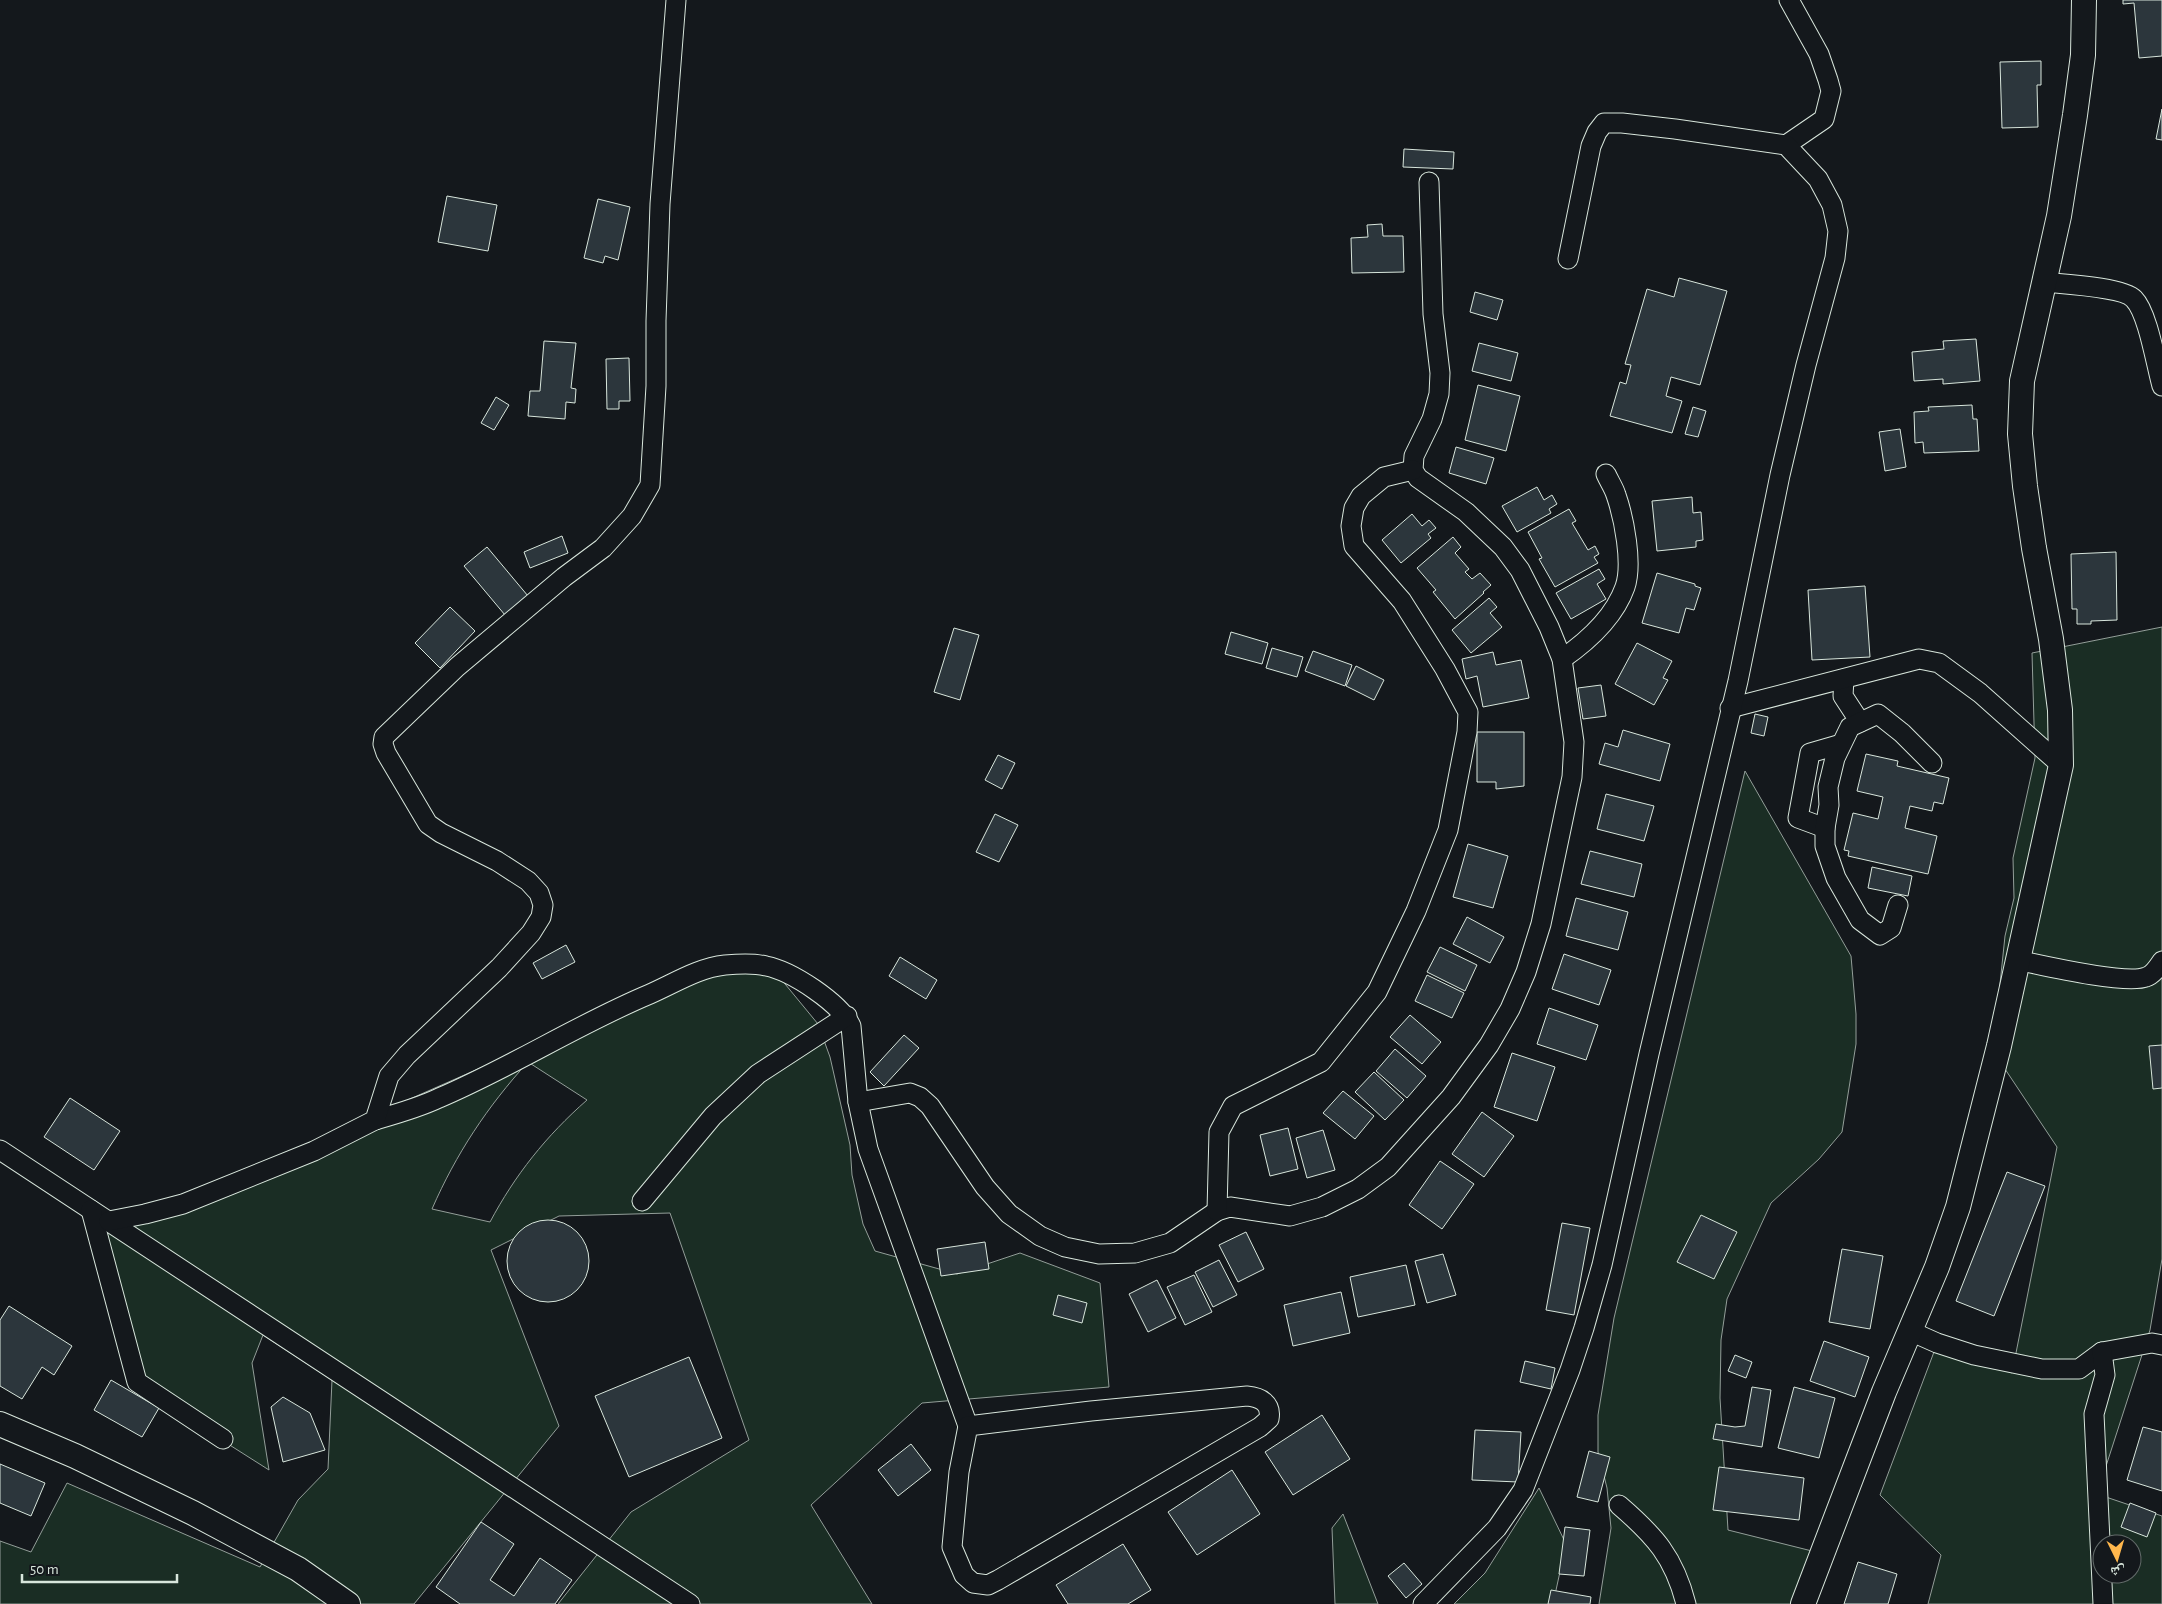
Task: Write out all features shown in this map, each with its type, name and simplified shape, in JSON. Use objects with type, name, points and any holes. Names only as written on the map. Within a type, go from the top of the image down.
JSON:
[{"type":"street","points":[[375,1120],[389,1076],[407,1056],[498,968],[531,933],[541,917],[543,905],[539,893],[528,881],[497,861],[441,833],[428,824],[386,753],[383,744],[384,737],[457,668],[564,577],[614,538],[636,511],[650,485],[656,386],[660,204],[676,0]]},
{"type":"street","points":[[1786,145],[1824,119],[1831,91],[1819,54],[1789,0]]},
{"type":"street","points":[[1803,1604],[1866,1438],[1937,1267],[1958,1207],[1999,1046],[2061,765],[2060,710],[2052,639],[2024,486],[2020,434],[2022,381],[2059,216],[2083,55],[2084,0]]},
{"type":"street","points":[[1423,1604],[1497,1528],[1523,1490],[1570,1370],[1584,1328],[1602,1265],[1730,708],[1780,475],[1806,365],[1835,258],[1838,231],[1832,205],[1818,179],[1786,145],[1675,129],[1622,123],[1604,124],[1597,132],[1591,146],[1568,259]]},
{"type":"street","points":[[858,1102],[904,1094],[920,1097],[930,1106],[985,1187],[1009,1214],[1040,1236],[1065,1247],[1099,1254],[1136,1253],[1170,1243],[1217,1211],[1230,1207],[1290,1216],[1322,1207],[1358,1189],[1388,1167],[1419,1134],[1451,1097],[1488,1045],[1510,1009],[1529,964],[1541,924],[1572,777],[1574,742],[1562,659],[1536,598],[1520,570],[1503,547],[1466,512],[1418,478],[1413,470],[1414,456],[1432,419],[1439,394],[1440,373],[1433,314],[1430,182]]},
{"type":"street","points":[[2043,282],[2118,291],[2133,297],[2142,311],[2162,386]]},
{"type":"street","points":[[1217,1211],[1219,1132],[1233,1106],[1321,1062],[1370,1000],[1376,992],[1416,911],[1448,830],[1468,732],[1468,712],[1449,676],[1402,601],[1354,546],[1350,526],[1354,508],[1361,496],[1384,477],[1413,470]]},
{"type":"street","points":[[1562,659],[1585,644],[1608,617],[1625,586],[1628,554],[1616,495],[1606,474]]},
{"type":"street","points":[[1730,708],[1919,659],[1939,663],[1980,693],[2061,765]]},
{"type":"street","points":[[1844,679],[1843,696],[1860,722]]},
{"type":"street","points":[[1898,905],[1891,928],[1880,934],[1860,920],[1836,878],[1825,846],[1825,828],[1829,805],[1828,787],[1835,758],[1850,727],[1878,714],[1902,733],[1932,763]]},
{"type":"street","points":[[1825,828],[1798,818],[1810,753],[1842,744]]},
{"type":"street","points":[[2017,960],[2087,974],[2134,979],[2146,977],[2157,969],[2162,961]]},
{"type":"street","points":[[108,1221],[183,1204],[314,1151],[375,1120],[439,1099],[608,1012],[707,969],[725,965],[765,965],[782,970],[803,983],[846,1016],[852,1026],[858,1102],[868,1149],[968,1426],[958,1481],[952,1547],[964,1575],[973,1583],[988,1585],[1008,1576],[1260,1427],[1266,1423],[1270,1414],[1268,1406],[1262,1400],[1247,1396],[1091,1411],[968,1426]]},
{"type":"street","points":[[642,1201],[713,1116],[758,1074],[846,1016]]},
{"type":"street","points":[[0,1150],[690,1604]]},
{"type":"street","points":[[91,1210],[137,1382],[223,1439]]},
{"type":"street","points":[[1910,1331],[1937,1343],[1974,1355],[2042,1369],[2079,1369],[2102,1352],[2152,1343],[2162,1345]]},
{"type":"street","points":[[2102,1352],[2105,1375],[2094,1414],[2103,1604]]},
{"type":"street","points":[[0,1424],[74,1456],[194,1513],[298,1569],[348,1604]]},
{"type":"street","points":[[1619,1505],[1647,1529],[1664,1551],[1680,1581],[1686,1604]]},
{"type":"green space","points":[[2162,627],[2162,1259],[2150,1330],[2097,1494],[2162,1516],[2162,1604],[1928,1604],[1941,1555],[1880,1495],[1940,1336],[2012,1373],[2057,1147],[1993,1051],[2005,936],[2014,898],[2013,858],[2035,758],[2032,653]]},
{"type":"green space","points":[[1745,771],[1851,956],[1856,1014],[1856,1044],[1842,1132],[1819,1159],[1771,1203],[1727,1299],[1721,1340],[1720,1398],[1728,1530],[1820,1553],[1805,1604],[1599,1604],[1611,1528],[1607,1488],[1598,1452],[1598,1415],[1614,1318]]},
{"type":"green space","points":[[696,973],[776,973],[818,1024],[830,1057],[850,1145],[852,1175],[863,1224],[875,1251],[957,1274],[1020,1253],[1100,1283],[1109,1387],[922,1403],[811,1505],[872,1604],[558,1604],[631,1512],[749,1440],[670,1213],[559,1216],[491,1250],[559,1426],[414,1604],[0,1604],[0,1541],[31,1552],[67,1483],[260,1567],[298,1500],[328,1469],[332,1380],[263,1335],[252,1363],[269,1470],[143,1390],[99,1215],[201,1191]],"holes":[[[528,1062],[587,1100],[532,1157],[510,1188],[490,1222],[432,1209],[462,1150],[499,1096]]]},
{"type":"green space","points":[[1539,1488],[1566,1544],[1553,1604],[1454,1604],[1485,1573]]},
{"type":"green space","points":[[1343,1514],[1378,1604],[1335,1604],[1332,1528]]},
{"type":"building","points":[[2123,0],[2162,0],[2162,56],[2139,58],[2134,3],[2123,4]]},
{"type":"building","points":[[2041,61],[2041,85],[2037,85],[2038,127],[2002,128],[2000,62]]},
{"type":"building","points":[[2162,109],[2162,140],[2156,139]]},
{"type":"building","points":[[1404,149],[1454,152],[1453,169],[1403,167]]},
{"type":"building","points":[[447,196],[497,205],[488,251],[438,242]]},
{"type":"building","points":[[598,199],[630,207],[618,260],[605,256],[603,263],[584,258]]},
{"type":"building","points":[[1382,224],[1383,236],[1403,236],[1404,272],[1352,273],[1351,238],[1368,237],[1367,225]]},
{"type":"building","points":[[1679,278],[1727,291],[1700,385],[1671,377],[1666,396],[1682,401],[1672,433],[1610,416],[1620,382],[1626,384],[1631,365],[1625,364],[1647,289],[1674,297]]},
{"type":"building","points":[[1475,292],[1503,300],[1497,320],[1470,312]]},
{"type":"building","points":[[1976,339],[1980,381],[1943,384],[1943,379],[1914,381],[1912,352],[1944,349],[1943,341]]},
{"type":"building","points":[[544,341],[576,343],[571,388],[576,389],[575,403],[566,402],[565,419],[528,416],[530,391],[540,391]]},
{"type":"building","points":[[1479,343],[1518,353],[1511,381],[1472,371]]},
{"type":"building","points":[[629,358],[630,401],[619,401],[619,409],[607,409],[606,359]]},
{"type":"building","points":[[1478,385],[1520,396],[1506,451],[1465,440]]},
{"type":"building","points":[[496,397],[509,405],[494,430],[481,423]]},
{"type":"building","points":[[1972,405],[1973,419],[1977,419],[1979,451],[1924,453],[1923,442],[1915,443],[1914,412],[1929,411],[1928,407]]},
{"type":"building","points":[[1693,407],[1706,411],[1698,437],[1685,434]]},
{"type":"building","points":[[1900,429],[1906,467],[1885,471],[1879,432]]},
{"type":"building","points":[[1456,447],[1494,458],[1486,484],[1449,473]]},
{"type":"building","points":[[1537,487],[1544,500],[1552,495],[1557,504],[1549,509],[1551,513],[1517,532],[1502,506]]},
{"type":"building","points":[[1692,497],[1693,513],[1701,512],[1703,540],[1696,541],[1696,547],[1657,551],[1652,501]]},
{"type":"building","points":[[1569,509],[1576,521],[1572,523],[1588,550],[1595,546],[1599,554],[1594,557],[1598,563],[1555,587],[1539,559],[1542,558],[1528,532]]},
{"type":"building","points":[[1412,514],[1422,526],[1429,520],[1436,528],[1428,534],[1431,538],[1401,563],[1382,540]]},
{"type":"building","points":[[562,536],[568,553],[530,568],[524,552]]},
{"type":"building","points":[[1453,537],[1461,547],[1455,553],[1469,569],[1465,572],[1472,579],[1480,573],[1491,585],[1455,619],[1433,592],[1436,590],[1417,568]]},
{"type":"building","points":[[487,547],[528,596],[505,615],[464,566]]},
{"type":"building","points":[[2116,552],[2117,620],[2091,621],[2091,624],[2077,624],[2077,609],[2072,609],[2071,554]]},
{"type":"building","points":[[1599,569],[1605,579],[1597,584],[1606,599],[1571,619],[1556,593]]},
{"type":"building","points":[[1657,573],[1695,584],[1695,586],[1701,588],[1694,610],[1686,608],[1679,633],[1642,623]]},
{"type":"building","points":[[1865,586],[1870,657],[1812,660],[1808,590]]},
{"type":"building","points":[[1489,598],[1497,607],[1490,613],[1502,627],[1471,653],[1452,630]]},
{"type":"building","points":[[450,607],[475,631],[440,668],[415,643]]},
{"type":"building","points":[[954,628],[979,635],[960,700],[934,692]]},
{"type":"building","points":[[1231,632],[1268,643],[1262,664],[1225,654]]},
{"type":"building","points":[[1637,643],[1672,661],[1663,678],[1668,680],[1654,705],[1615,684]]},
{"type":"building","points":[[1272,648],[1303,657],[1297,677],[1266,668]]},
{"type":"building","points":[[1313,651],[1352,665],[1345,686],[1305,671]]},
{"type":"building","points":[[1493,652],[1496,665],[1521,660],[1529,698],[1483,707],[1477,676],[1466,679],[1462,659]]},
{"type":"building","points":[[1356,666],[1384,680],[1374,700],[1346,686]]},
{"type":"building","points":[[1601,685],[1606,716],[1583,719],[1578,688]]},
{"type":"building","points":[[1755,714],[1768,717],[1764,736],[1751,733]]},
{"type":"building","points":[[1623,730],[1670,744],[1660,781],[1599,764],[1605,743],[1618,747]]},
{"type":"building","points":[[1477,732],[1524,732],[1524,786],[1496,789],[1496,782],[1477,782]]},
{"type":"building","points":[[1866,754],[1898,761],[1897,766],[1949,778],[1943,804],[1934,802],[1932,811],[1910,806],[1905,828],[1937,836],[1928,874],[1848,856],[1849,851],[1844,850],[1853,813],[1878,819],[1883,797],[1857,791]]},
{"type":"building","points":[[998,755],[1015,763],[1002,789],[985,780]]},
{"type":"building","points":[[1606,794],[1654,806],[1644,841],[1597,829]]},
{"type":"building","points":[[995,814],[1018,825],[999,862],[976,852]]},
{"type":"building","points":[[1468,844],[1508,856],[1493,908],[1453,897]]},
{"type":"building","points":[[1590,851],[1642,864],[1634,897],[1581,884]]},
{"type":"building","points":[[1872,867],[1912,876],[1908,896],[1868,888]]},
{"type":"building","points":[[1576,898],[1628,912],[1618,950],[1566,936]]},
{"type":"building","points":[[1467,917],[1504,937],[1490,963],[1453,944]]},
{"type":"building","points":[[566,945],[575,962],[542,979],[533,963]]},
{"type":"building","points":[[1440,947],[1477,965],[1465,991],[1427,972]]},
{"type":"building","points":[[1564,954],[1611,970],[1599,1005],[1552,989]]},
{"type":"building","points":[[900,957],[937,980],[926,999],[889,976]]},
{"type":"building","points":[[1427,975],[1464,993],[1452,1018],[1415,1001]]},
{"type":"building","points":[[1549,1008],[1598,1025],[1586,1060],[1537,1044]]},
{"type":"building","points":[[1410,1015],[1441,1042],[1422,1064],[1390,1037]]},
{"type":"building","points":[[904,1035],[919,1048],[884,1086],[870,1072]]},
{"type":"building","points":[[2162,1045],[2162,1088],[2153,1089],[2149,1046]]},
{"type":"building","points":[[1395,1049],[1426,1076],[1407,1098],[1376,1071]]},
{"type":"building","points":[[1512,1053],[1555,1067],[1537,1121],[1494,1107]]},
{"type":"building","points":[[1374,1072],[1404,1100],[1385,1120],[1355,1092]]},
{"type":"building","points":[[1343,1091],[1374,1116],[1355,1139],[1323,1113]]},
{"type":"building","points":[[70,1098],[120,1131],[94,1170],[44,1137]]},
{"type":"building","points":[[1482,1112],[1514,1136],[1484,1177],[1452,1154]]},
{"type":"building","points":[[1288,1128],[1298,1169],[1270,1176],[1260,1135]]},
{"type":"building","points":[[1323,1130],[1335,1170],[1307,1178],[1296,1138]]},
{"type":"building","points":[[1440,1161],[1474,1184],[1442,1229],[1409,1205]]},
{"type":"building","points":[[2007,1172],[2045,1186],[1994,1316],[1956,1301]]},
{"type":"building","points":[[1701,1215],[1737,1232],[1714,1279],[1677,1262]]},
{"type":"building","points":[[540,1220],[556,1220],[571,1227],[582,1238],[589,1253],[586,1277],[577,1290],[556,1302],[540,1302],[525,1295],[514,1284],[507,1269],[507,1253],[514,1238],[525,1227]]},
{"type":"building","points":[[1562,1223],[1590,1228],[1574,1315],[1546,1310]]},
{"type":"building","points":[[1246,1232],[1264,1269],[1238,1282],[1219,1245]]},
{"type":"building","points":[[985,1242],[989,1269],[941,1276],[937,1249]]},
{"type":"building","points":[[1842,1249],[1883,1256],[1870,1329],[1829,1322]]},
{"type":"building","points":[[1443,1254],[1456,1295],[1427,1303],[1415,1261]]},
{"type":"building","points":[[1219,1260],[1237,1295],[1213,1307],[1195,1272]]},
{"type":"building","points":[[1406,1265],[1415,1305],[1358,1317],[1350,1277]]},
{"type":"building","points":[[1194,1275],[1212,1312],[1185,1325],[1167,1287]]},
{"type":"building","points":[[1157,1280],[1176,1318],[1148,1332],[1129,1294]]},
{"type":"building","points":[[1341,1292],[1350,1333],[1293,1346],[1284,1305]]},
{"type":"building","points":[[1058,1295],[1087,1303],[1082,1323],[1053,1315]]},
{"type":"building","points":[[9,1306],[72,1346],[54,1375],[42,1367],[22,1399],[0,1386],[0,1320]]},
{"type":"building","points":[[1824,1341],[1869,1357],[1855,1397],[1810,1381]]},
{"type":"building","points":[[1735,1355],[1752,1362],[1746,1378],[1728,1371]]},
{"type":"building","points":[[689,1357],[722,1438],[629,1477],[595,1396]]},
{"type":"building","points":[[1525,1361],[1555,1368],[1551,1389],[1520,1382]]},
{"type":"building","points":[[111,1380],[159,1408],[142,1437],[94,1410]]},
{"type":"building","points":[[1752,1387],[1771,1390],[1762,1447],[1713,1439],[1716,1424],[1735,1427],[1745,1426]]},
{"type":"building","points":[[1794,1387],[1835,1398],[1819,1458],[1778,1448]]},
{"type":"building","points":[[283,1397],[310,1413],[325,1450],[283,1462],[271,1407]]},
{"type":"building","points":[[1322,1415],[1350,1459],[1293,1495],[1265,1452]]},
{"type":"building","points":[[2143,1427],[2162,1432],[2162,1491],[2127,1480]]},
{"type":"building","points":[[1475,1430],[1521,1432],[1518,1482],[1472,1480]]},
{"type":"building","points":[[911,1444],[931,1470],[898,1496],[878,1470]]},
{"type":"building","points":[[1589,1451],[1610,1457],[1598,1502],[1577,1497]]},
{"type":"building","points":[[0,1464],[45,1483],[31,1516],[0,1503]]},
{"type":"building","points":[[1719,1467],[1804,1478],[1799,1520],[1713,1510]]},
{"type":"building","points":[[1232,1470],[1260,1514],[1197,1555],[1168,1512]]},
{"type":"building","points":[[2130,1503],[2156,1513],[2147,1537],[2121,1527]]},
{"type":"building","points":[[481,1522],[514,1544],[490,1580],[514,1596],[540,1558],[572,1580],[555,1604],[460,1604],[436,1587]]},
{"type":"building","points":[[1565,1527],[1590,1530],[1584,1576],[1559,1574]]},
{"type":"building","points":[[1123,1544],[1151,1590],[1128,1604],[1068,1604],[1056,1585]]},
{"type":"building","points":[[1858,1562],[1897,1574],[1888,1604],[1844,1604]]},
{"type":"building","points":[[1404,1563],[1422,1584],[1406,1598],[1388,1576]]},
{"type":"building","points":[[1551,1590],[1591,1597],[1590,1604],[1548,1604]]}]
